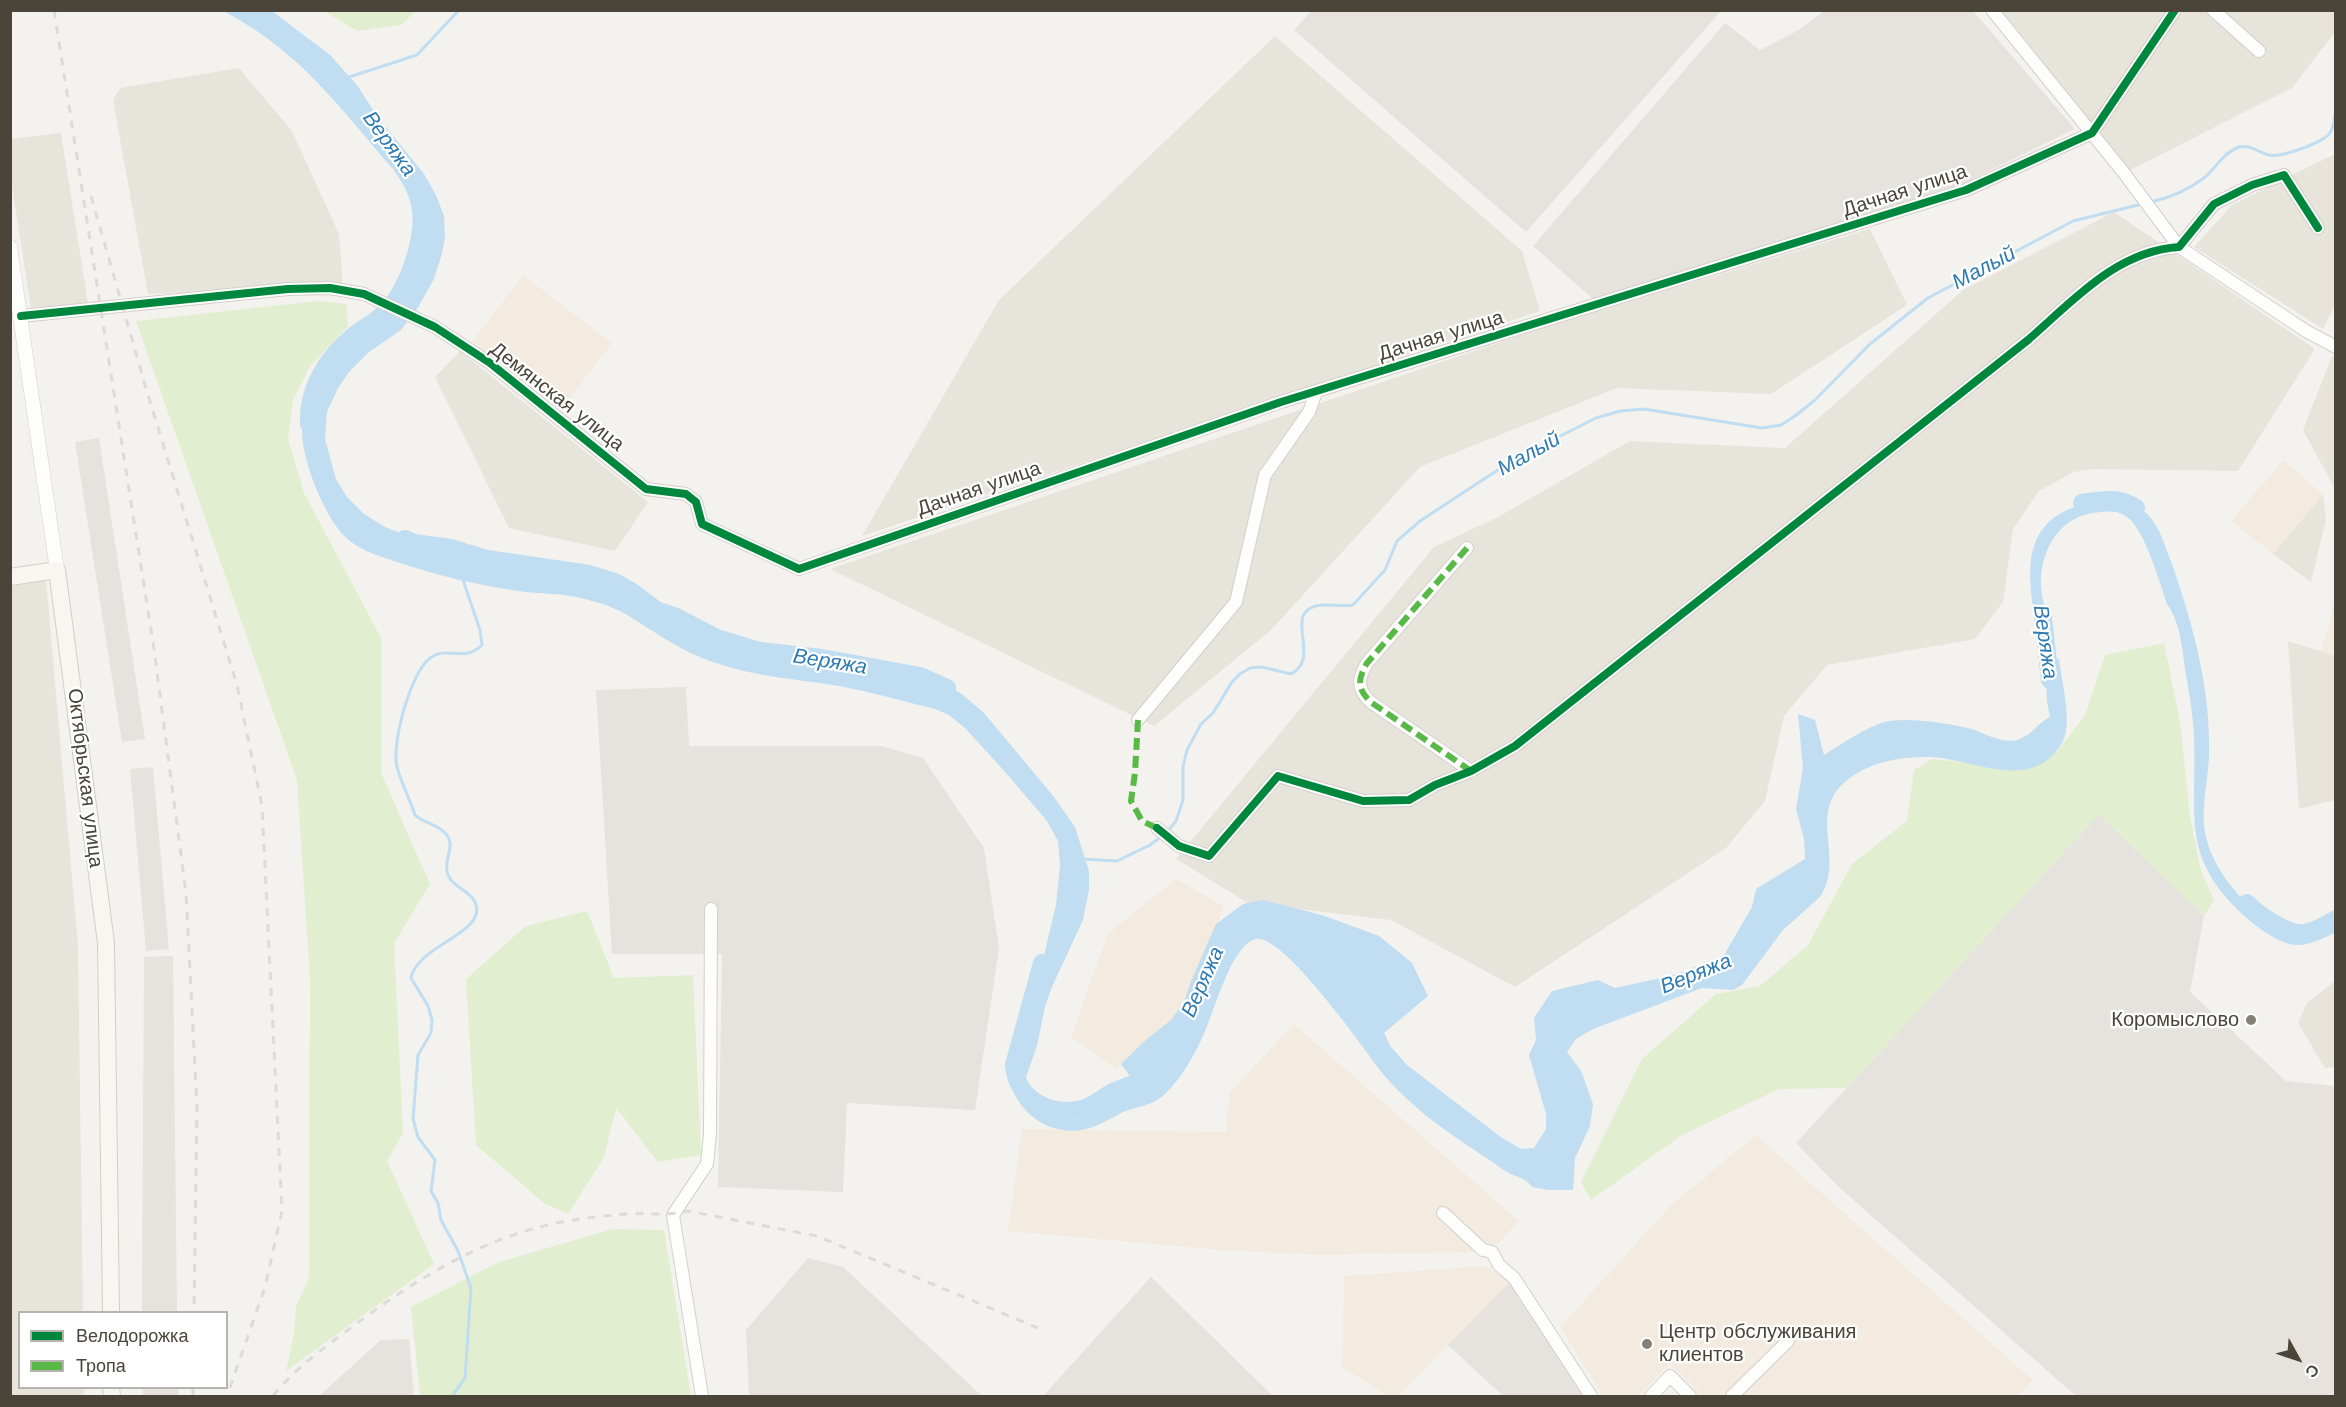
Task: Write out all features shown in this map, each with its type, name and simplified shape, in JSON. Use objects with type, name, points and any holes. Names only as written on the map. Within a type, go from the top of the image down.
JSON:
[{"type":"main road","points":[[10,577],[57,570]]},
{"type":"main road","name":"Октябрьская улица","points":[[57,570],[106,943],[111,1311]]},
{"type":"street","points":[[1992,10],[2092,133],[2179,248],[2296,325],[2336,346]]},
{"type":"street","points":[[2092,133],[2175,10]]},
{"type":"street","points":[[2213,10],[2259,51]]},
{"type":"street","name":"Дачная улица","points":[[799,569],[1270,405],[1966,190],[2092,133]]},
{"type":"street","points":[[1157,828],[1179,846],[1209,855],[1278,776],[1363,801],[1409,800],[1435,785],[1472,771],[1515,746],[2028,340],[2099,278],[2139,255],[2161,249],[2179,248],[2214,204],[2252,185],[2283,175],[2318,228]]},
{"type":"street","name":"Октябрьская улица","points":[[10,247],[57,570]]},
{"type":"street","name":"Демянская улица","points":[[21,316],[288,289],[330,288],[363,294],[435,327],[490,363],[646,489],[686,494],[696,502],[702,524],[799,569]]},
{"type":"street","points":[[1138,720],[1236,602],[1265,475],[1309,411],[1316,392]]},
{"type":"street","points":[[1467,548],[1367,663],[1359,682],[1360,692],[1372,703],[1472,771]]},
{"type":"street","points":[[702,1396],[674,1215],[707,1164],[711,1134],[711,909]]},
{"type":"street","points":[[1443,1213],[1483,1250],[1492,1252],[1499,1265],[1514,1278],[1591,1396]]},
{"type":"street","points":[[1732,1396],[1788,1341]]},
{"type":"street","points":[[1651,1396],[1670,1376],[1690,1396]]},
{"type":"shaded area","points":[[1312,10],[1721,11],[1526,232],[1294,30]]},
{"type":"shaded area","points":[[1824,11],[1973,11],[2075,129],[1964,183],[1593,299],[1533,246],[1725,23],[1760,50],[1799,30]]},
{"type":"shaded area","points":[[2002,11],[2335,11],[2335,32],[2292,88],[2130,170]]},
{"type":"shaded area","points":[[1275,36],[1522,251],[1540,311],[862,536],[999,300]]},
{"type":"shaded area","points":[[239,68],[292,131],[339,234],[343,287],[148,294],[113,100],[120,88]]},
{"type":"shaded area","points":[[61,133],[89,309],[32,315],[11,180],[10,139]]},
{"type":"shaded area","points":[[2335,154],[2335,305],[2323,329],[2194,247],[2232,205]]},
{"type":"shaded area","points":[[2114,212],[2315,349],[2238,471],[2094,469],[2074,472],[2039,491],[2013,529],[2003,602],[1975,639],[1827,665],[1784,716],[1765,801],[1726,848],[1515,987],[1391,920],[1248,903],[1176,859],[1434,547],[1498,517],[1630,441],[1785,448],[1963,290]]},
{"type":"shaded area","points":[[1870,229],[1907,305],[1771,394],[1617,388],[1420,467],[1271,630],[1154,726],[830,569],[1542,328]]},
{"type":"shaded area","points":[[523,275],[612,343],[561,410],[472,342]]},
{"type":"shaded area","points":[[460,351],[648,502],[615,551],[509,528],[435,377]]},
{"type":"shaded area","points":[[2332,356],[2336,357],[2335,489],[2303,430]]},
{"type":"shaded area","points":[[99,438],[145,739],[122,742],[75,442]]},
{"type":"shaded area","points":[[2283,460],[2323,494],[2273,554],[2231,521]]},
{"type":"shaded area","points":[[2323,494],[2326,519],[2311,582],[2273,554]]},
{"type":"shaded area","points":[[46,580],[78,945],[83,1311],[18,1311],[18,1389],[84,1389],[84,1396],[10,1396],[10,586]]},
{"type":"shaded area","points":[[2335,600],[2336,656],[2321,652]]},
{"type":"shaded area","points":[[2288,641],[2335,656],[2335,800],[2299,809]]},
{"type":"shaded area","points":[[686,687],[689,746],[881,746],[923,758],[984,848],[999,948],[975,1110],[847,1103],[843,1192],[718,1187],[722,954],[612,954],[596,690]]},
{"type":"shaded area","points":[[153,767],[169,949],[146,951],[130,769]]},
{"type":"shaded area","points":[[2099,814],[2204,916],[2190,992],[2286,1081],[2335,1086],[2335,1396],[2076,1396],[1840,1188],[1796,1143]]},
{"type":"shaded area","points":[[1176,879],[1224,906],[1189,1007],[1116,1069],[1071,1037],[1108,933]]},
{"type":"shaded area","points":[[173,956],[177,1311],[142,1311],[144,957]]},
{"type":"shaded area","points":[[2335,981],[2335,1067],[2325,1068],[2298,1023],[2307,1003]]},
{"type":"shaded area","points":[[1294,1024],[1519,1221],[1494,1248],[1474,1252],[1319,1255],[1219,1250],[1008,1231],[1022,1129],[1226,1132],[1229,1093]]},
{"type":"shaded area","points":[[1756,1135],[2033,1380],[2018,1396],[1702,1396],[1670,1364],[1638,1396],[1603,1396],[1560,1327],[1671,1205]]},
{"type":"shaded area","points":[[808,1258],[843,1267],[982,1396],[749,1396],[746,1330]]},
{"type":"shaded area","points":[[1486,1266],[1510,1282],[1398,1396],[1388,1396],[1342,1367],[1344,1276]]},
{"type":"shaded area","points":[[1151,1277],[1273,1396],[1043,1396]]},
{"type":"shaded area","points":[[1510,1282],[1584,1396],[1503,1396],[1448,1345]]},
{"type":"shaded area","points":[[409,1339],[414,1396],[319,1396],[381,1340]]},
{"type":"shaded area","points":[[143,1389],[178,1389],[178,1396],[143,1396]]},
{"type":"green space","points":[[324,11],[416,11],[401,25],[357,31]]},
{"type":"green space","points":[[318,301],[346,304],[348,326],[310,366],[293,400],[288,439],[304,493],[381,638],[381,773],[430,884],[394,943],[403,1133],[387,1161],[434,1264],[286,1371],[294,1334],[296,1306],[309,1278],[310,978],[297,780],[136,321]]},
{"type":"green space","points":[[2164,643],[2180,722],[2190,816],[2201,871],[2214,900],[2204,916],[2099,814],[1847,1088],[1779,1089],[1682,1135],[1591,1200],[1581,1182],[1642,1059],[1716,994],[1760,986],[1808,945],[1852,864],[1907,821],[1914,770],[1932,759],[2020,768],[2057,752],[2085,715],[2105,655]]},
{"type":"green space","points":[[587,911],[614,978],[693,975],[701,1155],[658,1162],[616,1108],[604,1157],[568,1214],[544,1203],[476,1145],[466,979],[526,926]]},
{"type":"green space","points":[[613,1229],[664,1230],[691,1396],[420,1396],[411,1307],[499,1262]]},
{"type":"water","points":[[223,11],[272,11],[330,55],[357,85],[377,116],[424,174],[436,195],[444,216],[445,238],[441,257],[434,279],[417,309],[401,330],[369,352],[349,372],[338,388],[327,412],[325,439],[336,479],[347,497],[364,514],[385,527],[430,545],[512,563],[584,575],[629,587],[648,597],[666,616],[734,650],[827,660],[922,677],[945,683],[984,713],[1054,797],[1075,827],[1089,871],[1089,890],[1083,920],[1051,989],[1037,1046],[1023,1085],[1024,1091],[1035,1105],[1059,1118],[1072,1120],[1084,1117],[1107,1102],[1138,1087],[1121,1064],[1171,1020],[1184,1002],[1216,924],[1243,904],[1263,900],[1325,916],[1379,936],[1412,963],[1428,996],[1384,1033],[1391,1047],[1407,1065],[1502,1138],[1521,1149],[1534,1148],[1546,1129],[1546,1114],[1529,1055],[1536,1040],[1534,1018],[1552,991],[1598,980],[1615,988],[1680,973],[1724,955],[1752,907],[1756,889],[1805,859],[1804,839],[1796,809],[1803,768],[1798,714],[1815,720],[1824,755],[1874,726],[1899,720],[1949,724],[1998,739],[2017,740],[2026,736],[2050,717],[2045,657],[2059,659],[2067,714],[2064,738],[2053,755],[2040,765],[2026,769],[1994,769],[1930,757],[1907,758],[1864,769],[1845,782],[1834,795],[1829,809],[1827,823],[1830,868],[1827,883],[1820,897],[1783,930],[1742,985],[1733,990],[1702,988],[1593,1029],[1576,1039],[1567,1052],[1581,1071],[1593,1104],[1590,1126],[1575,1158],[1573,1190],[1548,1190],[1532,1187],[1525,1180],[1504,1170],[1461,1141],[1417,1108],[1390,1083],[1340,1016],[1302,972],[1268,942],[1256,939],[1247,944],[1231,966],[1196,1051],[1166,1093],[1150,1103],[1121,1113],[1091,1128],[1067,1131],[1050,1127],[1030,1115],[1012,1089],[1056,905],[1060,865],[1058,841],[1047,821],[965,728],[949,715],[935,709],[839,686],[746,672],[707,660],[674,644],[624,613],[600,603],[577,597],[487,586],[397,562],[356,545],[348,540],[336,526],[318,493],[308,466],[302,428],[306,409],[324,373],[378,310],[395,283],[405,259],[411,235],[413,224],[411,205],[405,188],[393,169],[316,81],[274,43]]},
{"type":"water","points":[[2103,500],[2130,503],[2150,517],[2162,536],[2180,587],[2199,658],[2207,706],[2209,755],[2204,827],[2210,849],[2221,872],[2247,903],[2271,921],[2300,933],[2318,927],[2335,916],[2335,933],[2301,945],[2280,940],[2249,920],[2227,898],[2211,877],[2196,836],[2193,728],[2180,635],[2145,544],[2127,517],[2112,512],[2088,514],[2067,524],[2052,540],[2043,562],[2041,583],[2052,642],[2039,640],[2031,591],[2030,569],[2033,549],[2041,532],[2054,518],[2074,507]]},
{"type":"waterway","points":[[346,78],[417,55],[459,10]]},
{"type":"waterway","name":"Малый","points":[[2154,201],[2193,186],[2224,157],[2239,147],[2275,155],[2318,142],[2331,131],[2336,108]]},
{"type":"waterway","name":"Малый","points":[[1167,832],[1176,821],[1183,800],[1183,767],[1187,750],[1201,724],[1213,713],[1232,682],[1250,668],[1262,667],[1291,674],[1300,667],[1304,648],[1303,618],[1307,611],[1320,605],[1353,605],[1385,570],[1397,541],[1420,521],[1513,460],[1596,418],[1620,411],[1644,409],[1762,428],[1781,425],[1815,400],[1870,344],[1928,298],[2073,221],[2138,205]]},
{"type":"waterway","name":"Веряжа","points":[[309,424],[311,400],[326,366],[342,346],[382,315]]},
{"type":"waterway","name":"Веряжа","points":[[2082,503],[2117,500],[2136,508]]},
{"type":"waterway","name":"Веряжа","points":[[405,539],[414,543],[451,548],[487,559],[589,574],[615,582],[656,610],[674,616],[717,638],[760,651],[822,658],[920,676],[947,688]]},
{"type":"waterway","points":[[452,1396],[465,1378],[471,1288],[458,1251],[441,1220],[438,1203],[431,1191],[435,1160],[418,1137],[413,1119],[418,1055],[431,1033],[432,1020],[428,1006],[411,978],[416,967],[426,957],[462,931],[472,922],[477,913],[473,898],[449,877],[447,866],[450,844],[446,834],[415,815],[397,767],[396,756],[404,709],[423,666],[437,654],[469,653],[482,645],[480,630],[463,580]]},
{"type":"waterway","name":"Веряжа","points":[[2043,618],[2050,680]]},
{"type":"waterway","name":"Малый","points":[[1082,859],[1117,861],[1150,845],[1162,836]]},
{"type":"waterway","name":"Веряжа","points":[[2247,903],[2274,924],[2298,933],[2313,931],[2336,919]]},
{"type":"waterway","name":"Веряжа","points":[[1042,963],[1014,1065],[1016,1077],[1028,1096],[1047,1108],[1070,1111],[1082,1109],[1115,1091],[1142,1080],[1156,1069]]},
{"type":"railway","points":[[54,10],[154,649],[186,893],[197,1107],[194,1311]]},
{"type":"railway","points":[[91,196],[145,385],[237,685],[262,806],[282,1211],[265,1287],[227,1396]]},
{"type":"railway","points":[[273,1396],[297,1370],[325,1347],[394,1297],[447,1265],[474,1251],[532,1229],[613,1215],[667,1214],[688,1211],[817,1236],[1038,1328]]},
{"type":"railway","points":[[193,1389],[193,1396]]},
{"type":"marked path","points":[[1467,548],[1367,663],[1361,675],[1360,684],[1363,694],[1372,703],[1471,771]]},
{"type":"marked path","points":[[1138,720],[1131,801],[1142,821],[1157,828]]},
{"type":"cycle path","points":[[21,316],[288,289],[330,288],[364,294],[435,327],[490,363],[646,489],[686,494],[696,502],[702,524],[799,569],[1281,402],[1966,190],[2092,133],[2175,10]]},
{"type":"cycle path","points":[[1157,828],[1179,846],[1209,856],[1278,776],[1363,801],[1409,800],[1435,785],[1471,771],[1515,746],[2028,340],[2097,280],[2135,258],[2179,247],[2214,204],[2252,185],[2284,175],[2318,228]]},
{"type":"place","name":"Коромыслово","points":[[2251,1020]]},
{"type":"place","name":"Центр обслуживания клиентов","points":[[1647,1344]]}]
